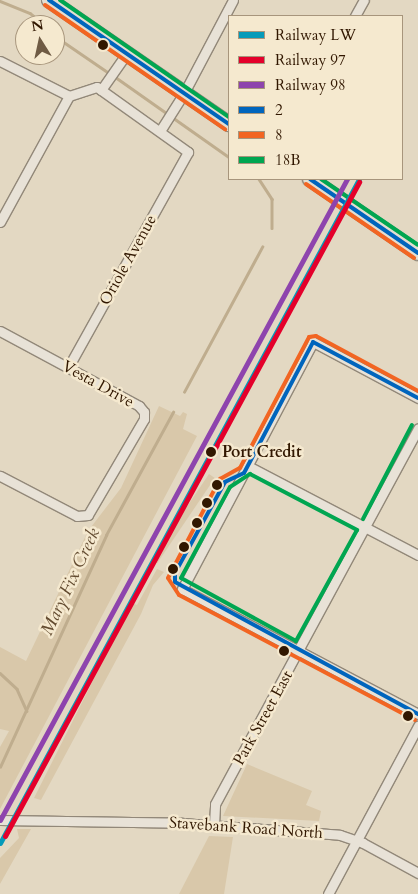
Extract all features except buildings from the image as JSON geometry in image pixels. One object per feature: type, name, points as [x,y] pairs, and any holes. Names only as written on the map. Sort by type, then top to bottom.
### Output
[{"type":"main road","points":[[49,0],[228,123]]},
{"type":"main road","points":[[311,180],[418,253]]},
{"type":"street","points":[[0,222],[69,96],[84,89],[97,87],[160,131],[184,93],[233,0]]},
{"type":"street","points":[[356,15],[364,0]]},
{"type":"street","points":[[101,90],[126,53]]},
{"type":"street","points":[[0,61],[69,96]]},
{"type":"street","name":"Oriole Avenue","points":[[68,368],[188,152],[160,131]]},
{"type":"street","name":"Vesta Drive","points":[[0,331],[139,406],[144,412],[144,419],[88,515],[77,516],[0,476]]},
{"type":"street","points":[[418,398],[313,342],[182,589],[418,714]]},
{"type":"street","name":"Park Street East","points":[[214,825],[216,804],[418,428]]},
{"type":"street","points":[[248,466],[418,556]]},
{"type":"street","points":[[328,894],[418,726]]},
{"type":"street","name":"Stavebank Road North","points":[[0,820],[65,820],[214,825],[328,834],[358,841],[418,873]]},
{"type":"shaded area","points":[[159,406],[180,416],[183,412],[187,414],[183,429],[197,436],[0,809],[0,747],[9,731],[0,729],[0,647],[26,661],[88,531],[121,488]]},
{"type":"shaded area","points":[[209,474],[215,478],[157,563],[151,559]]},
{"type":"shaded area","points":[[157,569],[164,572],[153,585],[141,614],[41,800],[34,798],[132,603],[137,605]]},
{"type":"shaded area","points":[[247,764],[312,791],[306,805],[321,811],[319,821],[223,816]]},
{"type":"shaded area","points":[[17,829],[31,829],[0,884],[0,858],[19,838]]},
{"type":"shaded area","points":[[209,836],[233,837],[224,894],[179,894]]},
{"type":"waterway","name":"Mary Fix Creek","points":[[0,1],[32,15]]},
{"type":"waterway","name":"Mary Fix Creek","points":[[65,43],[109,73]]},
{"type":"waterway","name":"Mary Fix Creek","points":[[114,76],[228,156]]},
{"type":"waterway","name":"Mary Fix Creek","points":[[260,180],[272,199],[272,228]]},
{"type":"waterway","name":"Mary Fix Creek","points":[[184,392],[262,247]]},
{"type":"waterway","name":"Mary Fix Creek","points":[[0,767],[106,535],[173,412]]},
{"type":"waterway","points":[[0,673],[17,689],[27,711]]},
{"type":"rail line","name":"98","points":[[0,820],[346,180]]},
{"type":"rail line","name":"LW","points":[[0,843],[358,180]]},
{"type":"rail line","name":"97","points":[[5,836],[359,182]]},
{"type":"transit line","name":"2","points":[[49,0],[228,123]]},
{"type":"transit line","name":"18B","points":[[60,0],[228,116]]},
{"type":"transit line","name":"8","points":[[45,5],[225,129]]},
{"type":"transit line","name":"2","points":[[311,180],[418,253]]},
{"type":"transit line","name":"18B","points":[[322,180],[418,245]]},
{"type":"transit line","name":"8","points":[[306,184],[414,258]]},
{"type":"transit line","name":"8","points":[[415,720],[179,595],[168,578],[220,479],[240,468],[309,337],[316,336],[418,391]]},
{"type":"transit line","name":"2","points":[[244,473],[313,342],[418,398]]},
{"type":"transit line","name":"18B","points":[[363,519],[412,425]]},
{"type":"transit line","name":"2","points":[[244,473],[225,482],[175,573],[175,582],[418,714]]},
{"type":"transit line","name":"18B","points":[[250,474],[357,530],[296,641],[181,578],[230,487],[250,474]]},
{"type":"place","name":"Port Credit","points":[[211,452]]}]
